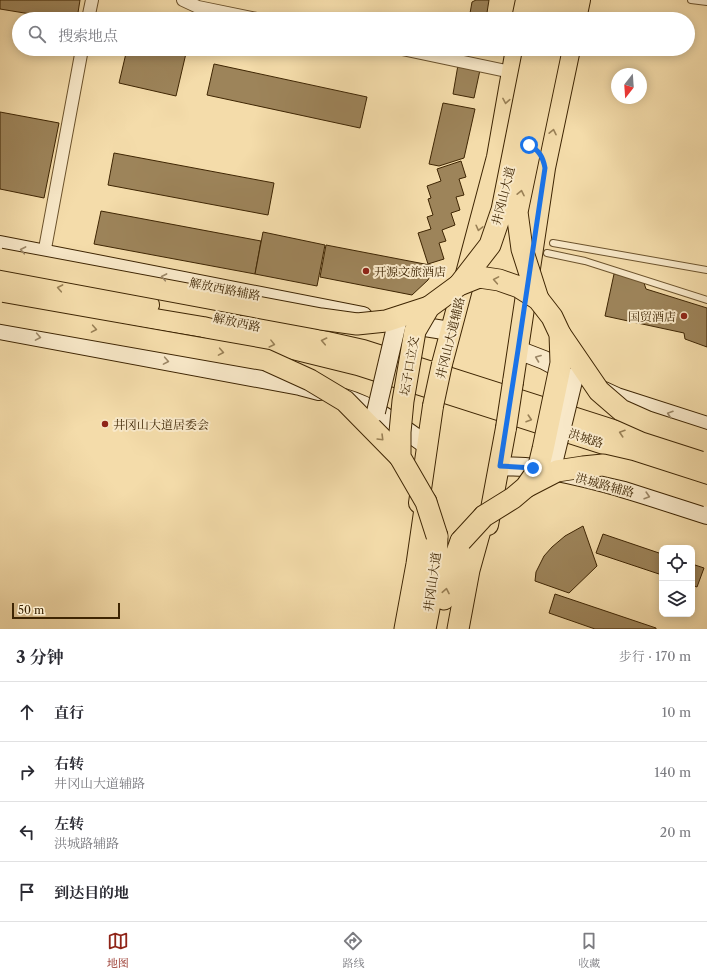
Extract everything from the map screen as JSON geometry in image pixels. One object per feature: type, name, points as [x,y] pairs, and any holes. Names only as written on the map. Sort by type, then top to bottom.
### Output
[{"type":"highway","points":[[541,12],[544,0]]},
{"type":"highway","points":[[558,12],[561,0]]},
{"type":"highway","name":"井冈山大道","points":[[459,285],[490,245],[502,210],[521,56]]},
{"type":"highway","name":"井冈山大道","points":[[538,299],[522,250],[517,212],[550,56]]},
{"type":"highway","points":[[0,259],[321,319],[357,324],[386,321],[428,307]]},
{"type":"highway","name":"坛子口立交","points":[[400,457],[400,432],[403,401],[415,331],[428,307],[459,285],[480,277],[500,280],[519,287],[538,299],[552,317],[560,334],[599,391],[621,410],[648,422],[707,441]]},
{"type":"highway","points":[[0,313],[266,360],[310,380],[345,401],[400,457],[426,502],[418,564],[405,629]]},
{"type":"highway","name":"坛子口立交","points":[[526,487],[538,470],[543,449],[560,363],[560,334]]},
{"type":"highway","name":"坛子口立交","points":[[461,541],[484,516],[513,498],[526,487],[557,471],[603,465],[629,471],[707,496]]},
{"type":"highway","name":"井冈山大道","points":[[425,629],[436,572],[437,536],[426,502]]},
{"type":"highway","points":[[458,629],[469,570],[484,516]]},
{"type":"highway","name":"井冈山大道","points":[[439,629],[449,574],[461,541]]},
{"type":"main road","points":[[523,12],[526,0]]},
{"type":"main road","points":[[577,12],[580,0]]},
{"type":"main road","name":"井冈山大道辅路","points":[[395,629],[410,556],[433,406],[442,364],[497,157],[511,72],[519,56]]},
{"type":"main road","points":[[522,56],[523,62],[533,68],[544,71],[556,71],[569,58]]},
{"type":"main road","points":[[468,629],[500,466],[545,168],[569,58]]},
{"type":"main road","points":[[497,157],[507,146],[522,143],[535,148],[544,160],[545,168]]},
{"type":"main road","name":"解放西路辅路","points":[[0,245],[398,323],[450,331]]},
{"type":"main road","name":"解放西路","points":[[0,277],[208,316],[363,350],[467,391]]},
{"type":"main road","name":"解放西路","points":[[0,293],[203,327],[467,391]]},
{"type":"main road","points":[[376,412],[398,323]]},
{"type":"main road","points":[[0,330],[300,386],[351,400],[398,425],[428,446]]},
{"type":"main road","points":[[518,350],[544,360],[574,377],[617,397],[707,426]]},
{"type":"main road","points":[[551,472],[574,377]]},
{"type":"main road","name":"洪城路","points":[[467,391],[707,460]]},
{"type":"main road","name":"洪城路","points":[[467,391],[707,476]]},
{"type":"main road","name":"洪城路辅路","points":[[500,466],[533,468],[579,477],[707,515]]},
{"type":"street","points":[[89,12],[92,0]]},
{"type":"street","points":[[183,0],[198,7],[223,12]]},
{"type":"street","points":[[44,254],[81,56]]},
{"type":"street","points":[[435,56],[511,72]]},
{"type":"lane","points":[[691,0],[707,2]]},
{"type":"lane","points":[[554,243],[707,270]]},
{"type":"lane","points":[[547,253],[584,261],[707,300]]},
{"type":"building","points":[[0,0],[80,0],[78,12],[18,12],[0,9]]},
{"type":"building","points":[[476,0],[489,0],[487,12],[470,12],[472,2]]},
{"type":"building","points":[[125,56],[185,56],[176,96],[119,83]]},
{"type":"building","points":[[214,64],[367,97],[360,128],[207,95]]},
{"type":"building","points":[[458,65],[480,70],[474,98],[453,94]]},
{"type":"building","points":[[443,103],[475,109],[464,158],[439,166],[429,164]]},
{"type":"building","points":[[0,112],[59,123],[44,198],[0,189]]},
{"type":"building","points":[[114,153],[274,183],[268,215],[108,185]]},
{"type":"building","points":[[461,161],[466,177],[459,179],[464,195],[456,197],[460,210],[451,213],[455,225],[442,230],[446,241],[439,243],[444,259],[428,264],[418,233],[431,229],[427,217],[433,215],[428,199],[431,198],[427,186],[441,181],[437,169]]},
{"type":"building","points":[[101,211],[261,241],[255,274],[94,244]]},
{"type":"building","points":[[263,232],[325,245],[317,286],[255,274]]},
{"type":"building","points":[[326,245],[435,266],[428,280],[412,295],[320,277]]},
{"type":"building","points":[[614,274],[643,280],[646,289],[707,308],[707,347],[685,339],[684,333],[605,316]]},
{"type":"building","points":[[583,526],[597,566],[569,593],[535,581],[536,572],[544,556],[565,536]]},
{"type":"building","points":[[603,534],[659,553],[659,574],[596,553]]},
{"type":"building","points":[[695,565],[704,568],[697,587],[695,586]]},
{"type":"building","points":[[555,594],[656,629],[595,629],[549,613]]},
{"type":"place","name":"开源文旅酒店","points":[[366,271]]},
{"type":"place","name":"国贸酒店","points":[[684,316]]},
{"type":"place","name":"井冈山大道居委会","points":[[105,424]]},
{"type":"route","points":[[529,145],[535,148],[540,154],[544,160],[545,168],[500,466],[533,468]]}]
